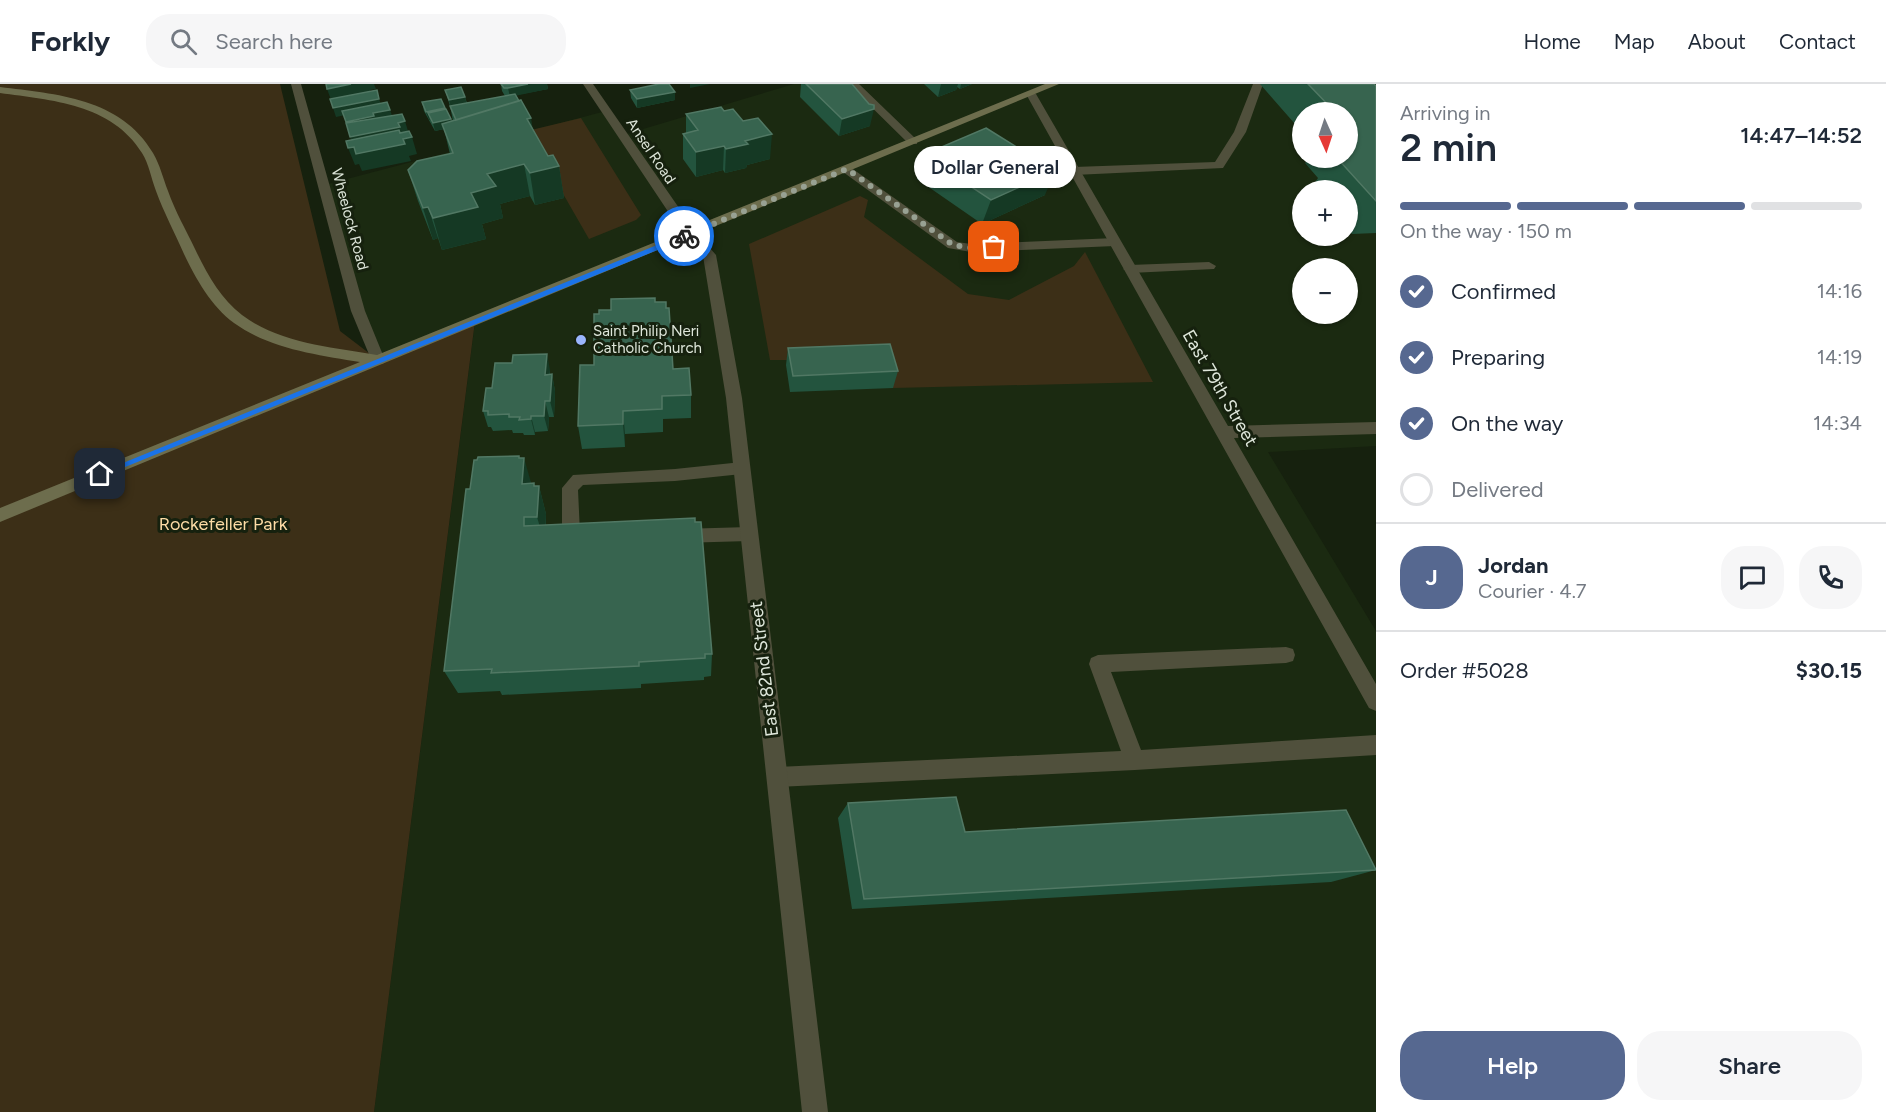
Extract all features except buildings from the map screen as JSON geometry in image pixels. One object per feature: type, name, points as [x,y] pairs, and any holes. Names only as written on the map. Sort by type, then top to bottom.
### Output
[{"type":"main road","points":[[0,515],[1054,84]]},
{"type":"main road","points":[[0,90],[86,104],[110,115],[133,132],[147,152],[162,192],[202,278],[219,301],[240,321],[272,336],[378,360]]},
{"type":"street","name":"Wheelock Road","points":[[296,84],[358,310],[378,360]]},
{"type":"street","name":"Ansel Road","points":[[588,84],[690,234]]},
{"type":"street","points":[[853,84],[913,142]]},
{"type":"street","points":[[1074,171],[1219,165],[1240,132],[1258,84]]},
{"type":"street","name":"East 79th Street","points":[[1031,94],[1376,702]]},
{"type":"street","points":[[847,169],[953,245],[971,248],[1115,242]]},
{"type":"street","name":"East 82nd Street","points":[[690,234],[710,255],[734,398],[815,1112]]},
{"type":"street","points":[[1130,269],[1209,266]]},
{"type":"street","points":[[1223,432],[1376,428]]},
{"type":"street","points":[[596,540],[575,540],[571,534],[570,488],[579,479],[675,475],[742,468]]},
{"type":"street","points":[[663,537],[749,534]]},
{"type":"street","points":[[1135,760],[1098,664],[1286,655]]},
{"type":"street","points":[[777,777],[1135,760],[1376,745]]},
{"type":"shaded area","points":[[794,84],[1376,84],[1376,446],[1268,452],[1376,631],[1376,1112],[374,1112],[475,322],[378,360],[324,185],[606,111],[623,135]]},
{"type":"green space","name":"Rockefeller Park","points":[[0,84],[280,84],[340,331],[378,360],[475,321],[374,1112],[0,1112]]},
{"type":"green space","points":[[581,118],[641,215],[636,220],[589,239],[527,131]]},
{"type":"green space","points":[[860,196],[868,200],[864,217],[968,294],[1009,300],[1074,266],[1085,252],[1153,382],[893,388],[885,360],[770,360],[749,244]]},
{"type":"way so far","points":[[684,236],[847,169],[953,245],[971,248],[994,247]]},
{"type":"place","name":"Dollar General","points":[[994,247]]},
{"type":"place","name":"Saint Philip Neri Catholic Church","points":[[581,340]]},
{"type":"route","points":[[100,474],[684,236]]}]
